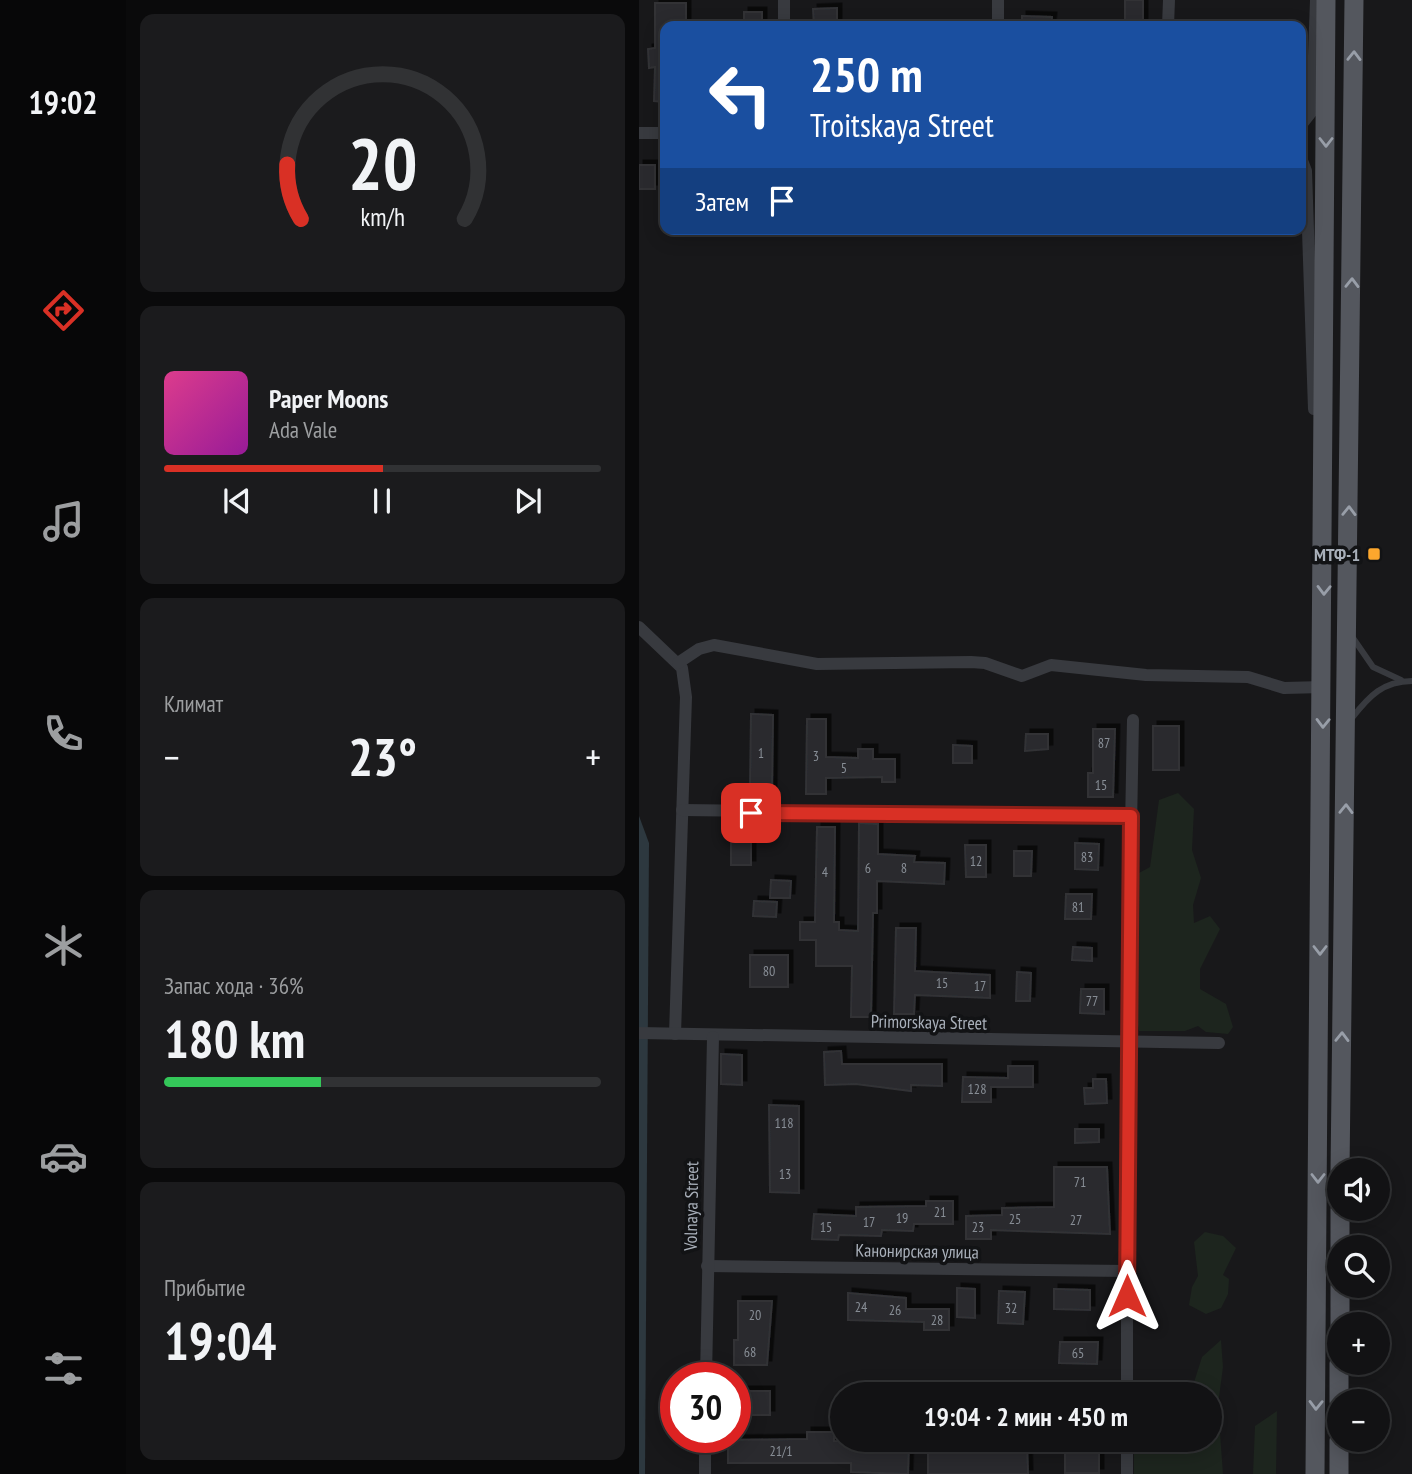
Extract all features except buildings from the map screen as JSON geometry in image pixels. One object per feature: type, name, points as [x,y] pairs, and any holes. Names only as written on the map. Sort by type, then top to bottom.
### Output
[{"type":"main road","points":[[1315,1474],[1323,687],[1326,0]]},
{"type":"main road","points":[[1340,1158],[1354,0]]},
{"type":"main road","points":[[1339,1452],[1339,1474]]},
{"type":"street","points":[[784,0],[784,21]]},
{"type":"street","points":[[998,0],[998,21]]},
{"type":"street","points":[[1168,21],[1169,0]]},
{"type":"street","points":[[1306,119],[1312,111],[1316,0]]},
{"type":"street","points":[[639,133],[660,133]]},
{"type":"street","points":[[1306,171],[1316,465],[1324,494]]},
{"type":"street","points":[[639,627],[682,668],[686,697],[675,1034]]},
{"type":"street","points":[[678,663],[699,649],[714,646],[817,664],[971,662],[985,663],[1022,677],[1051,666],[1146,675],[1248,677],[1284,688],[1323,687]]},
{"type":"street","points":[[1127,1382],[1127,1042],[1134,720]]},
{"type":"street","points":[[682,810],[1131,816]]},
{"type":"street","name":"Primorskaya Street","points":[[639,1033],[713,1037],[1219,1043]]},
{"type":"street","name":"Volnaya Street","points":[[706,1362],[713,1037]]},
{"type":"street","name":"Канонирская улица","points":[[707,1266],[1127,1271]]},
{"type":"street","points":[[1127,1452],[1127,1474]]},
{"type":"street","points":[[705,1453],[705,1474]]},
{"type":"lane","points":[[1348,628],[1360,652],[1373,667],[1403,681]]},
{"type":"lane","points":[[1347,724],[1376,691],[1403,681],[1412,681]]},
{"type":"shaded area","points":[[1178,793],[1194,809],[1192,850],[1201,878],[1193,905],[1194,923],[1210,916],[1220,929],[1200,969],[1200,989],[1226,1004],[1233,1027],[1228,1034],[1206,1032],[1198,1026],[1185,1031],[1139,1031],[1136,1013],[1135,905],[1139,873],[1150,867],[1159,800]]},
{"type":"shaded area","points":[[639,816],[649,843],[645,1474],[639,1474]]},
{"type":"shaded area","points":[[1205,1232],[1223,1236],[1236,1248],[1223,1275],[1229,1279],[1228,1294],[1221,1308],[1206,1314],[1189,1305],[1192,1287],[1198,1276],[1194,1242]]},
{"type":"shaded area","points":[[1221,1340],[1221,1382],[1194,1382],[1202,1357]]},
{"type":"shaded area","points":[[1277,1411],[1276,1474],[1253,1474],[1255,1426]]},
{"type":"shaded area","points":[[1134,1452],[1221,1452],[1223,1474],[1134,1474]]},
{"type":"place","name":"МТФ-1","points":[[1374,554]]},
{"type":"route","points":[[751,813],[1131,816],[1127,1042],[1127,1296]]}]
